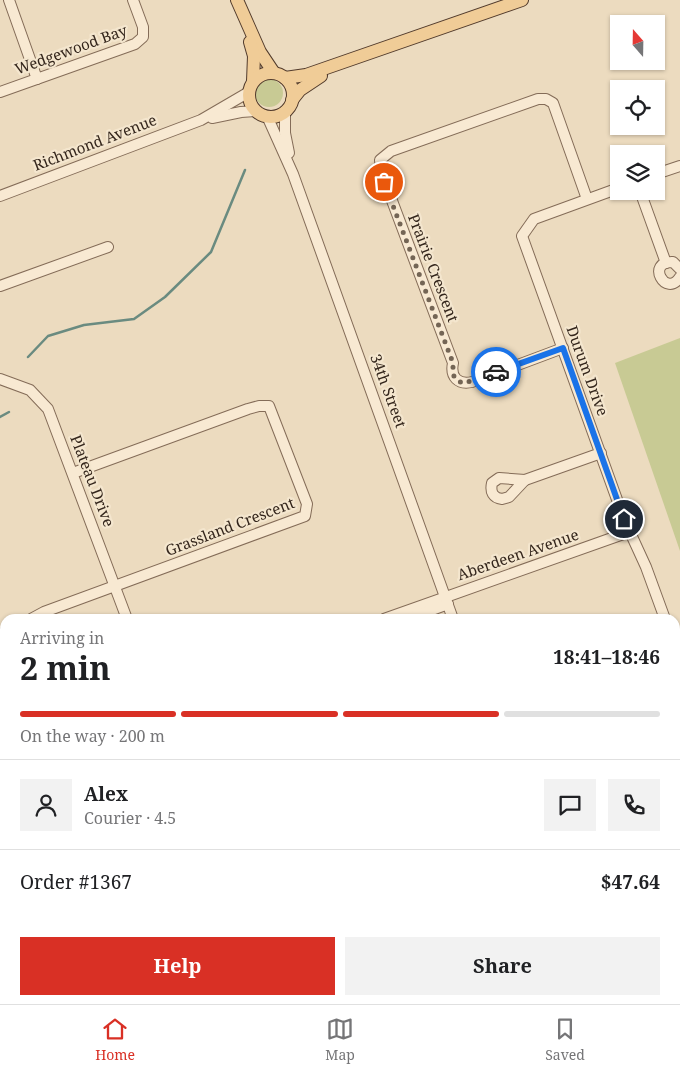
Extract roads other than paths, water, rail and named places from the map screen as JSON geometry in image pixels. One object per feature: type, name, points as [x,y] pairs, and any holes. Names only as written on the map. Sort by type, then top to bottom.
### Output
[{"type":"main road","points":[[251,86],[263,74],[306,75],[522,0]]},
{"type":"main road","points":[[238,3],[254,56],[249,99],[261,114],[273,117],[285,111],[300,90],[308,83],[356,59]]},
{"type":"main road","points":[[238,3],[260,52],[292,88],[292,100]]},
{"type":"street","points":[[9,0],[37,79]]},
{"type":"street","name":"Wedgewood Bay","points":[[0,92],[135,44],[142,37],[143,27],[133,0]]},
{"type":"street","name":"Richmond Avenue","points":[[0,196],[201,120],[230,104],[251,86]]},
{"type":"street","name":"Prairie Crescent","points":[[563,348],[472,382],[465,383],[456,379],[453,375],[453,363],[384,182],[380,169],[380,160],[391,151],[538,99],[546,100],[553,103],[588,199]]},
{"type":"street","name":"34th Street","points":[[285,111],[285,133],[293,174]]},
{"type":"street","name":"Richmond Avenue","points":[[201,120],[241,112],[261,114]]},
{"type":"street","name":"34th Street","points":[[261,114],[293,174],[452,614]]},
{"type":"street","points":[[665,171],[680,166]]},
{"type":"street","name":"Durum Drive","points":[[610,191],[534,219],[522,236],[629,532],[646,567],[663,614]]},
{"type":"street","points":[[643,200],[666,263]]},
{"type":"street","points":[[0,286],[108,247]]},
{"type":"street","points":[[680,269],[673,262],[666,263],[659,271],[662,281],[673,283],[680,277]]},
{"type":"street","name":"Plateau Drive","points":[[0,379],[30,390],[48,409],[125,614]]},
{"type":"street","name":"Grassland Crescent","points":[[73,473],[259,406],[269,406],[307,504],[306,516],[115,586]]},
{"type":"street","points":[[525,480],[601,453]]},
{"type":"street","name":"Aberdeen Avenue","points":[[447,600],[629,532]]},
{"type":"street","points":[[40,614],[115,586]]},
{"type":"street","points":[[401,614],[447,600]]},
{"type":"street","points":[[418,614],[447,600]]},
{"type":"waterway","points":[[28,357],[48,336],[84,325],[134,319],[165,297],[211,252],[245,170]]},
{"type":"waterway","points":[[0,417],[9,412]]}]
